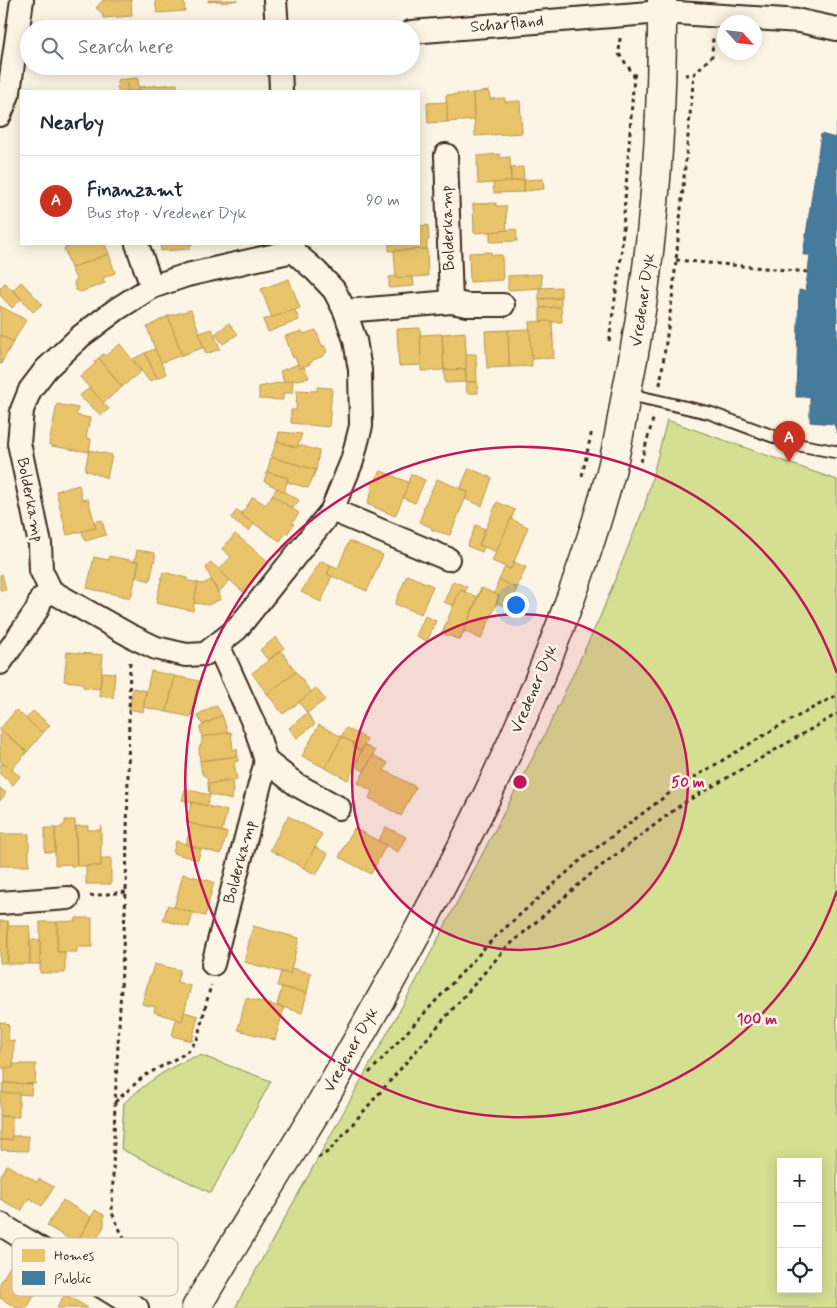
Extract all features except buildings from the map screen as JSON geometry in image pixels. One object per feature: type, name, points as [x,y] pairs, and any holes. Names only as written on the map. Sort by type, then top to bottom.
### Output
[{"type":"main road","name":"Vredener Dyk","points":[[196,1308],[328,1091],[442,888],[528,709],[573,594],[610,476],[634,356],[650,255],[658,160],[662,6]]},
{"type":"street","points":[[0,115],[9,92],[14,66],[22,0]]},
{"type":"street","points":[[275,0],[276,20]]},
{"type":"street","name":"Scharfland","points":[[420,31],[662,6],[800,21],[837,29]]},
{"type":"street","points":[[280,75],[281,90]]},
{"type":"street","name":"Bolderkamp","points":[[446,155],[451,302]]},
{"type":"street","points":[[137,245],[152,287]]},
{"type":"street","name":"Bolderkamp","points":[[293,247],[334,290],[345,311],[355,340],[360,370],[361,426],[352,461],[332,510],[237,629],[205,654],[186,655],[156,648],[51,591],[41,570],[40,544],[19,443],[22,410],[30,390],[46,369],[74,342],[117,309],[152,287],[187,275],[293,247]]},
{"type":"street","points":[[345,311],[451,302],[466,305],[503,306]]},
{"type":"street","points":[[332,510],[448,559]]},
{"type":"street","points":[[0,663],[37,610],[41,599],[51,591]]},
{"type":"street","points":[[218,645],[256,729],[266,761],[298,785],[339,808]]},
{"type":"street","name":"Bolderkamp","points":[[213,964],[266,761]]},
{"type":"street","points":[[0,903],[68,898]]},
{"type":"street","points":[[0,1224],[23,1238]]},
{"type":"street","points":[[116,1296],[129,1304]]},
{"type":"lane","points":[[626,394],[710,413],[794,444],[837,452]]},
{"type":"path","points":[[608,343],[621,257],[634,75]]},
{"type":"path","points":[[676,260],[808,272]]},
{"type":"path","points":[[580,484],[593,428]]},
{"type":"path","points":[[124,1238],[112,1213],[115,1102],[126,892],[131,636]]},
{"type":"path","points":[[367,1076],[494,938],[583,858],[676,789],[776,728],[837,695]]},
{"type":"path","points":[[315,1159],[329,1151],[505,949],[592,873],[682,804],[837,714]]},
{"type":"path","points":[[68,898],[126,892]]},
{"type":"path","points":[[115,1102],[144,1076],[186,1053],[197,1040],[211,982],[213,964]]},
{"type":"green space","points":[[667,420],[837,480],[837,1308],[235,1308],[415,983],[545,734],[600,617],[645,505]]},
{"type":"green space","points":[[200,1055],[271,1081],[211,1193],[121,1149],[124,1103],[141,1088],[179,1063]]},
{"type":"place","name":"Finanzamt","points":[[789,462]]}]
